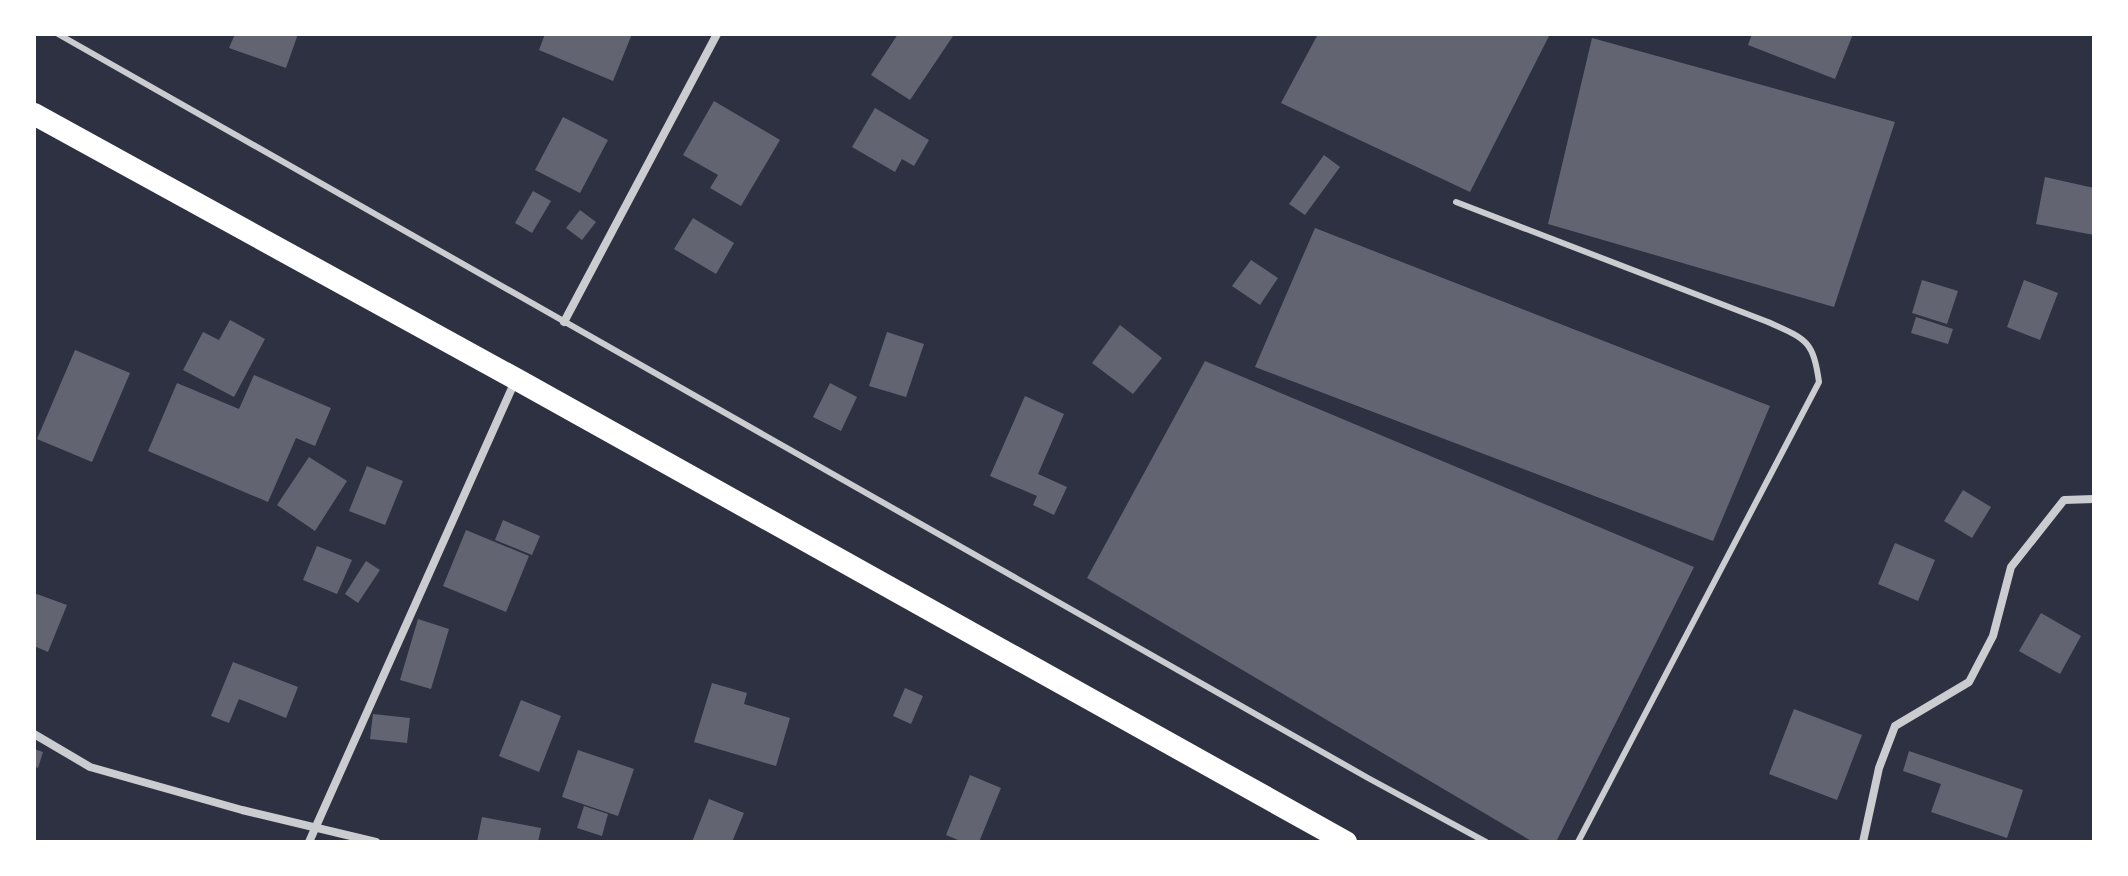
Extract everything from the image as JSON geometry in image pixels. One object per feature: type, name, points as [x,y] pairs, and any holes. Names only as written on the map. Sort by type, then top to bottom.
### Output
[{"type":"highway","points":[[34,114],[1346,842]]},
{"type":"street","points":[[564,322],[717,34]]},
{"type":"street","points":[[309,842],[516,379]]},
{"type":"street","points":[[1863,842],[1879,768],[1895,726],[1969,682],[1993,636],[2011,567],[2064,500],[2094,499]]},
{"type":"street","points":[[34,734],[90,767],[376,842]]},
{"type":"lane","points":[[58,34],[1486,842]]},
{"type":"lane","points":[[1456,202],[1768,322],[1802,338],[1815,354],[1819,382],[1578,842]]},
{"type":"building","points":[[235,34],[298,34],[286,68],[229,48]]},
{"type":"building","points":[[545,34],[632,34],[613,81],[539,50]]},
{"type":"building","points":[[898,34],[953,36],[910,100],[871,75]]},
{"type":"building","points":[[1318,34],[1550,34],[1470,192],[1281,103]]},
{"type":"building","points":[[1752,34],[1853,34],[1835,79],[1748,45]]},
{"type":"building","points":[[1592,38],[1895,122],[1834,307],[1548,224]]},
{"type":"building","points":[[714,101],[780,140],[741,206],[710,188],[718,175],[683,155]]},
{"type":"building","points":[[875,108],[929,140],[914,166],[902,159],[895,172],[852,147]]},
{"type":"building","points":[[563,117],[608,140],[580,193],[535,170]]},
{"type":"building","points":[[1324,155],[1340,167],[1305,215],[1289,204]]},
{"type":"building","points":[[2045,177],[2094,188],[2094,235],[2036,224]]},
{"type":"building","points":[[533,191],[551,201],[532,233],[515,223]]},
{"type":"building","points":[[580,210],[596,222],[582,240],[566,228]]},
{"type":"building","points":[[693,218],[734,243],[716,274],[674,249]]},
{"type":"building","points":[[1315,228],[1770,406],[1713,541],[1255,367]]},
{"type":"building","points":[[1251,260],[1278,278],[1260,305],[1232,286]]},
{"type":"building","points":[[1922,280],[1958,291],[1947,324],[1912,313]]},
{"type":"building","points":[[2024,280],[2058,293],[2040,340],[2007,327]]},
{"type":"building","points":[[1916,317],[1953,329],[1948,344],[1911,333]]},
{"type":"building","points":[[230,320],[265,339],[234,397],[183,370],[203,332],[219,340]]},
{"type":"building","points":[[1120,325],[1162,358],[1133,394],[1092,363]]},
{"type":"building","points":[[887,332],[924,344],[906,397],[869,386]]},
{"type":"building","points":[[75,350],[130,373],[92,462],[37,439]]},
{"type":"building","points":[[1205,361],[1694,567],[1556,842],[1533,842],[1087,578]]},
{"type":"building","points":[[254,375],[331,408],[315,446],[296,438],[268,502],[148,451],[177,383],[239,409]]},
{"type":"building","points":[[830,383],[857,397],[841,431],[813,417]]},
{"type":"building","points":[[1025,396],[1064,414],[1038,474],[1067,487],[1054,515],[1033,505],[1037,496],[990,476]]},
{"type":"building","points":[[309,457],[347,481],[315,531],[277,505]]},
{"type":"building","points":[[367,466],[403,481],[385,525],[349,511]]},
{"type":"building","points":[[1963,490],[1991,507],[1972,538],[1944,521]]},
{"type":"building","points":[[503,520],[540,536],[532,555],[495,540]]},
{"type":"building","points":[[466,530],[529,556],[506,612],[443,586]]},
{"type":"building","points":[[1895,543],[1935,560],[1918,601],[1878,584]]},
{"type":"building","points":[[317,546],[352,560],[337,594],[303,580]]},
{"type":"building","points":[[366,561],[380,570],[358,603],[345,594]]},
{"type":"building","points":[[34,593],[67,605],[48,652],[34,646]]},
{"type":"building","points":[[2041,613],[2081,636],[2060,674],[2019,651]]},
{"type":"building","points":[[418,619],[449,629],[431,689],[400,680]]},
{"type":"building","points":[[233,662],[298,687],[286,718],[239,699],[229,723],[211,716]]},
{"type":"building","points":[[712,683],[747,693],[744,704],[790,718],[776,766],[694,742]]},
{"type":"building","points":[[905,688],[923,696],[911,724],[893,716]]},
{"type":"building","points":[[521,700],[561,716],[539,772],[499,756]]},
{"type":"building","points":[[1794,709],[1862,735],[1837,800],[1769,774]]},
{"type":"building","points":[[373,714],[410,718],[407,743],[370,739]]},
{"type":"building","points":[[34,749],[43,752],[38,768],[34,766]]},
{"type":"building","points":[[578,750],[634,769],[618,816],[562,797]]},
{"type":"building","points":[[1909,751],[2023,790],[2007,838],[1931,812],[1941,784],[1903,771]]},
{"type":"building","points":[[970,775],[1001,788],[979,842],[963,842],[946,835]]},
{"type":"building","points":[[709,799],[744,813],[732,842],[692,842]]},
{"type":"building","points":[[584,806],[608,814],[602,836],[577,828]]},
{"type":"building","points":[[482,817],[541,828],[538,842],[477,842]]}]
